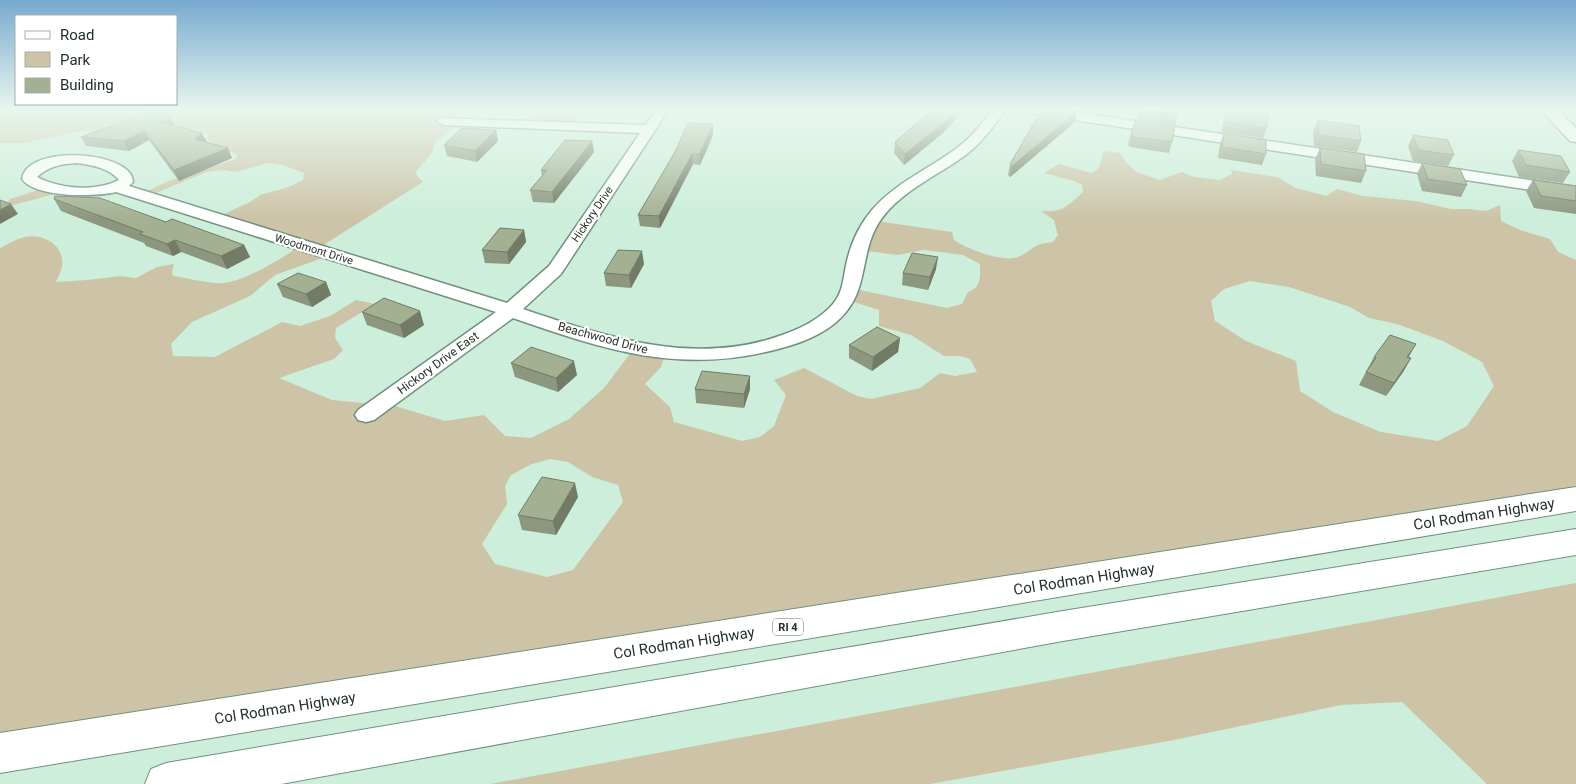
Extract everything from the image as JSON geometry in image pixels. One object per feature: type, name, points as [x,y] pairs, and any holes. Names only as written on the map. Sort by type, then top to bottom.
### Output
[{"type":"highway","name":"Col Rodman Highway","points":[[0,753],[1576,499]]},
{"type":"highway","points":[[166,784],[1063,626],[1576,542]]},
{"type":"street","name":"Hickory Drive","points":[[511,310],[555,270],[638,146]]},
{"type":"street","name":"Beachwood Drive","points":[[511,310],[583,335],[658,353],[700,355],[738,352],[792,338],[811,330],[840,308],[848,296],[860,245],[876,215],[906,186],[968,146]]},
{"type":"street","points":[[1270,146],[1576,192]]},
{"type":"street","name":"Woodmont Drive","points":[[116,188],[127,179],[120,172],[103,163],[85,158],[46,165],[28,176],[29,179],[43,185],[72,190],[93,192],[116,188],[511,310]]},
{"type":"street","name":"Hickory Drive East","points":[[366,415],[511,310]]},
{"type":"green space","points":[[218,146],[434,146],[432,153],[415,173],[423,182],[325,244],[334,254],[275,275],[250,296],[192,322],[171,344],[173,356],[215,357],[282,322],[300,326],[330,316],[356,300],[375,304],[336,328],[335,338],[343,350],[334,359],[279,378],[332,400],[395,406],[445,421],[484,415],[505,436],[531,438],[569,419],[604,388],[635,347],[666,350],[661,367],[645,384],[670,407],[674,422],[742,441],[760,437],[774,426],[786,395],[774,380],[804,368],[857,396],[871,399],[920,388],[940,373],[955,376],[977,372],[970,359],[960,356],[944,356],[911,335],[879,326],[879,310],[838,297],[845,287],[947,308],[962,304],[968,292],[973,290],[978,284],[980,264],[963,255],[923,250],[898,255],[859,250],[869,220],[952,232],[954,240],[976,251],[995,257],[1018,257],[1036,246],[1053,242],[1058,235],[1054,220],[1041,211],[1060,210],[1083,192],[1082,185],[1074,181],[1044,173],[1059,164],[1091,173],[1099,167],[1103,151],[1120,153],[1136,172],[1160,180],[1182,172],[1194,177],[1220,180],[1232,174],[1231,170],[1277,177],[1296,188],[1326,196],[1337,189],[1363,196],[1416,201],[1451,209],[1486,211],[1500,205],[1501,221],[1520,230],[1550,239],[1558,252],[1576,260],[1576,499],[0,755],[0,248],[26,237],[40,237],[53,243],[57,247],[62,260],[62,269],[56,282],[120,276],[136,278],[157,267],[174,264],[173,276],[216,283],[237,280],[261,270],[304,244],[220,216],[250,202],[260,195],[289,187],[303,180],[304,173],[283,165],[268,163],[236,172],[223,170],[207,172],[148,196],[141,194],[169,181],[236,159],[237,155]],"holes":[[[1250,281],[1289,287],[1350,307],[1369,318],[1397,324],[1443,341],[1482,362],[1494,386],[1467,426],[1438,441],[1381,432],[1333,412],[1300,391],[1296,361],[1246,341],[1215,321],[1211,301],[1224,289]],[[550,459],[568,462],[592,477],[618,485],[623,502],[573,570],[547,577],[495,564],[482,544],[507,504],[505,486],[511,475],[532,464]]]},
{"type":"green space","points":[[54,185],[67,188],[51,195],[6,207],[10,199]]},
{"type":"green space","points":[[1576,583],[1576,784],[1487,784],[1402,702],[1341,705],[1174,740],[930,784],[490,784]]},
{"type":"building","points":[[155,146],[219,146],[228,148],[174,170]]},
{"type":"building","points":[[447,146],[480,146],[475,151]]},
{"type":"building","points":[[561,146],[588,146],[552,192],[530,190],[547,170],[541,170]]},
{"type":"building","points":[[678,146],[704,146],[700,154],[692,154],[659,216],[638,215]]},
{"type":"building","points":[[898,146],[915,146],[905,154]]},
{"type":"building","points":[[1021,146],[1037,146],[1012,166],[1010,164]]},
{"type":"building","points":[[1266,146],[1266,154],[1222,147]]},
{"type":"building","points":[[1417,146],[1450,146],[1454,155],[1418,150]]},
{"type":"building","points":[[1320,148],[1364,154],[1366,171],[1321,164]]},
{"type":"building","points":[[1518,150],[1561,156],[1570,172],[1526,165]]},
{"type":"building","points":[[1422,163],[1460,169],[1467,185],[1428,179]]},
{"type":"building","points":[[1533,180],[1576,186],[1576,201],[1541,196]]},
{"type":"building","points":[[55,196],[100,198],[166,222],[172,219],[244,245],[221,256],[175,240],[167,244],[140,234],[143,232],[54,199]]},
{"type":"building","points":[[0,200],[11,204],[0,210]]},
{"type":"building","points":[[500,228],[524,230],[507,252],[482,250]]},
{"type":"building","points":[[618,250],[642,251],[629,275],[604,273]]},
{"type":"building","points":[[912,253],[938,257],[930,277],[903,273]]},
{"type":"building","points":[[298,273],[326,282],[306,294],[277,284]]},
{"type":"building","points":[[384,298],[420,311],[400,325],[362,312]]},
{"type":"building","points":[[877,327],[900,338],[873,357],[849,345]]},
{"type":"building","points":[[1390,335],[1416,344],[1407,357],[1411,358],[1394,383],[1366,372]]},
{"type":"building","points":[[531,347],[574,361],[556,378],[511,363]]},
{"type":"building","points":[[702,371],[750,376],[744,394],[695,389]]},
{"type":"building","points":[[542,477],[575,483],[553,521],[518,515]]}]
